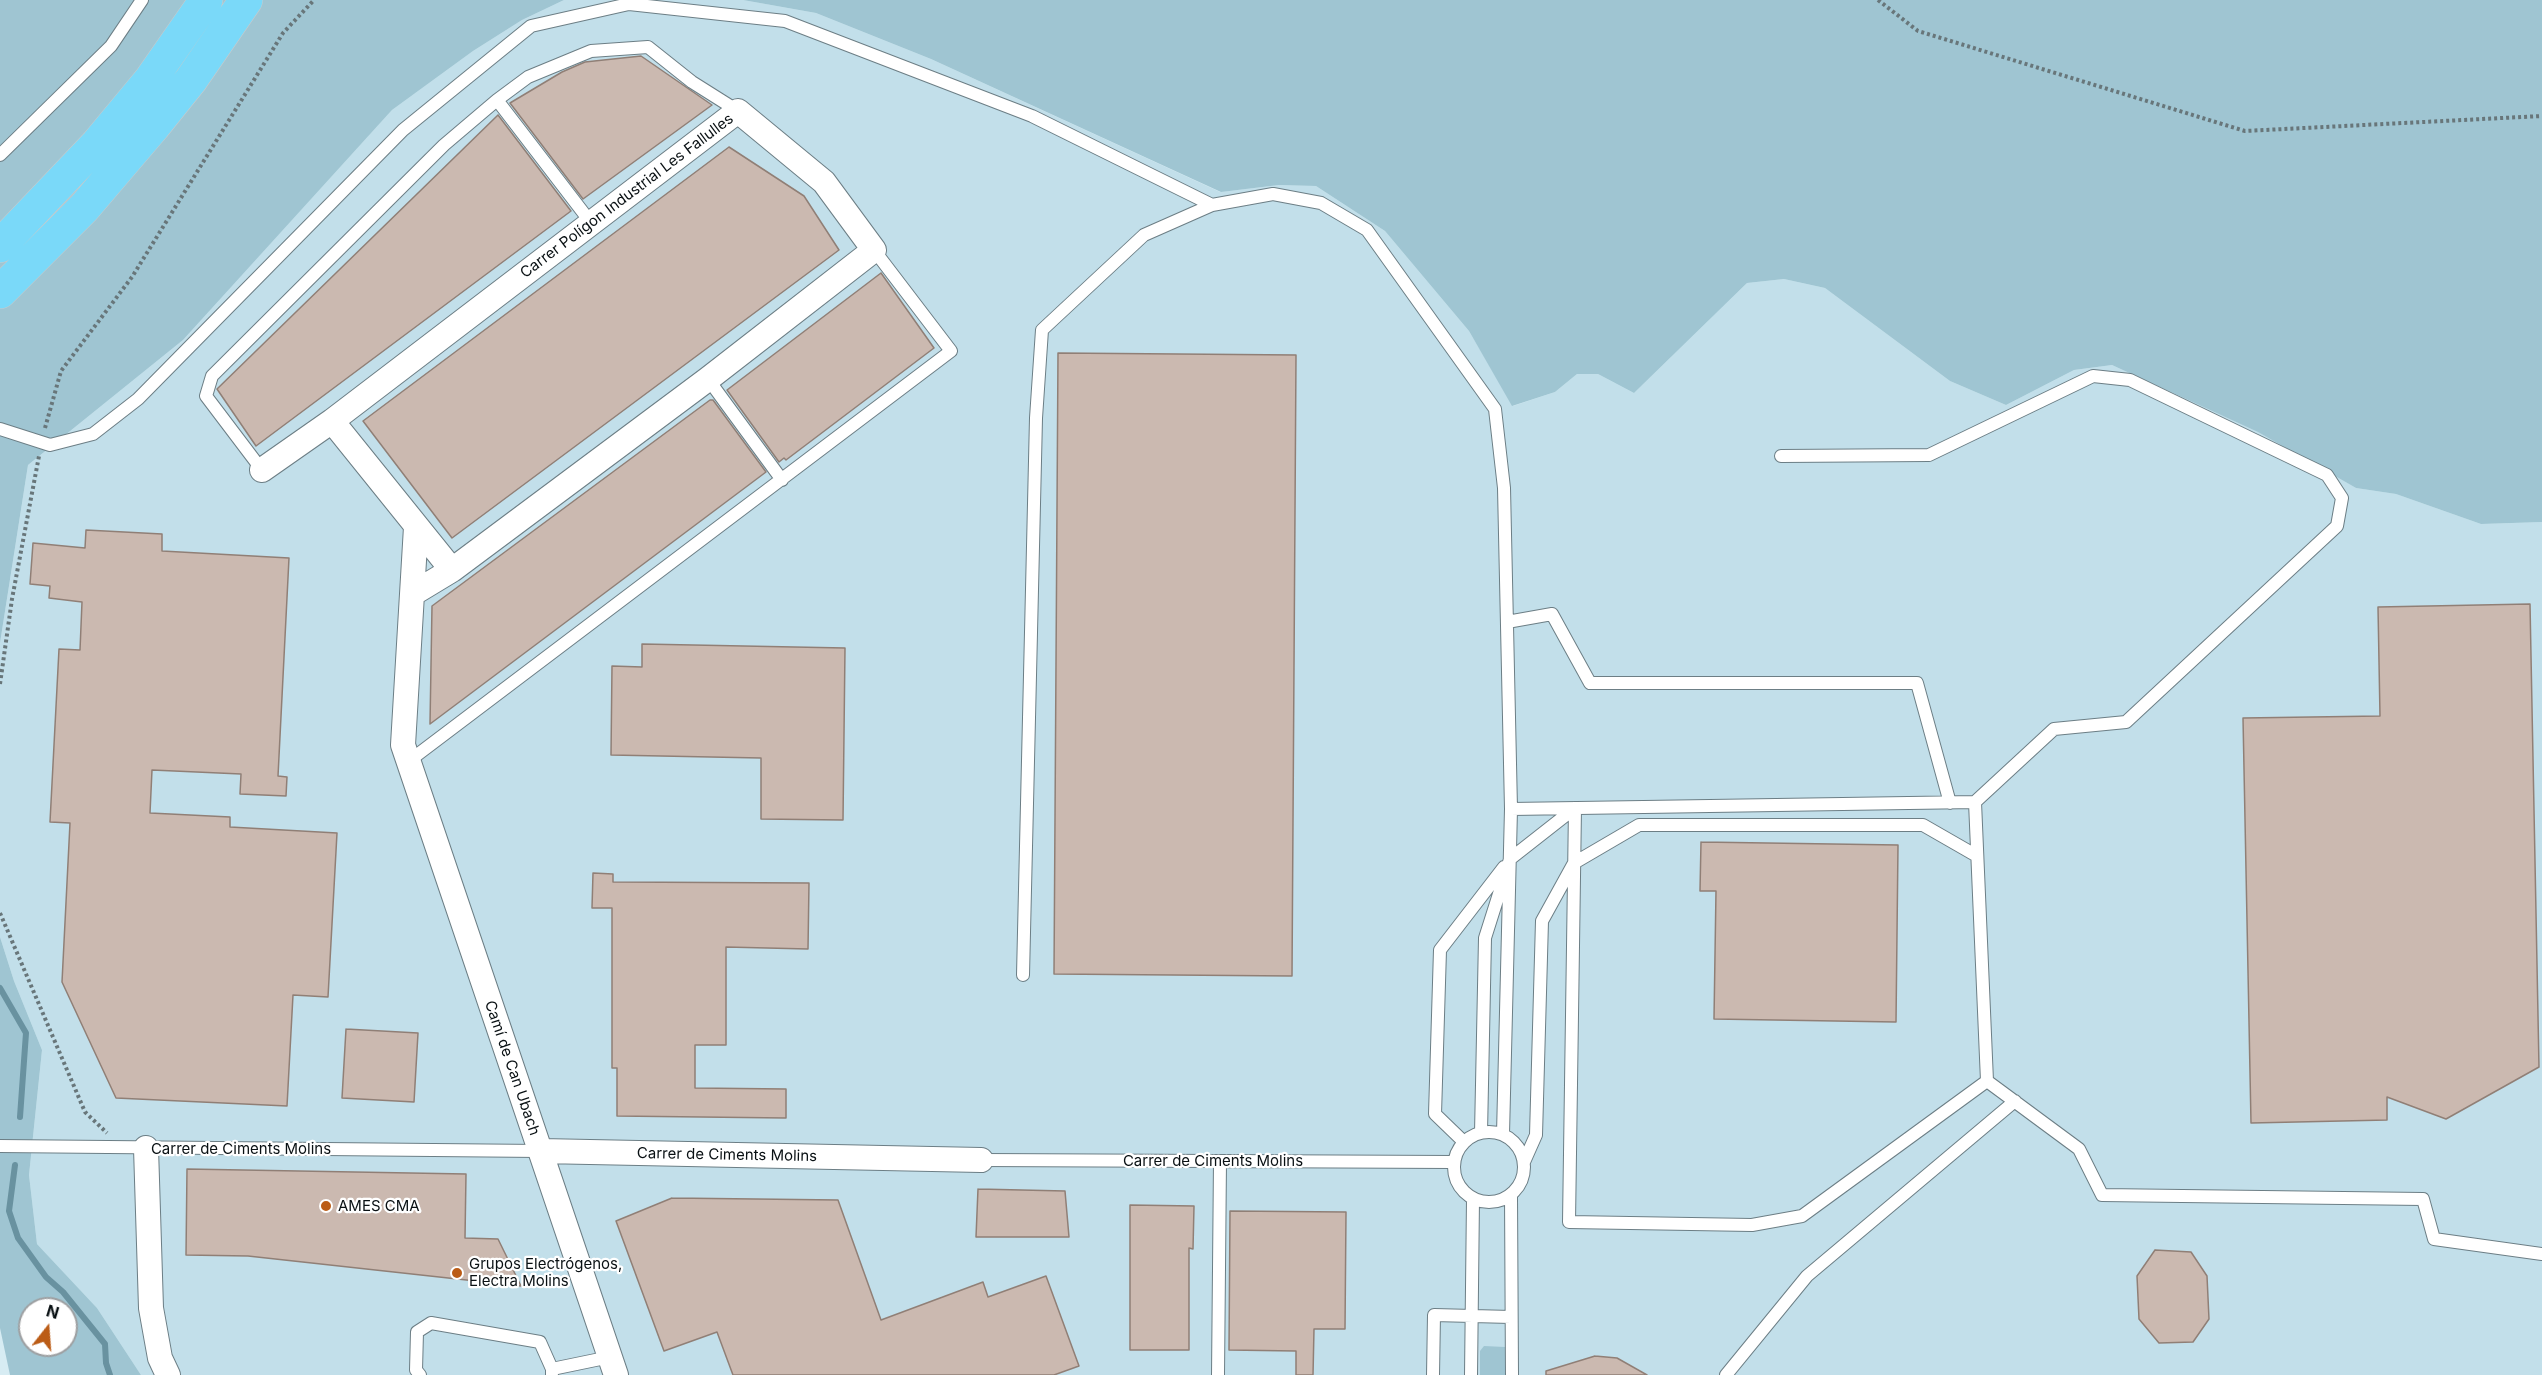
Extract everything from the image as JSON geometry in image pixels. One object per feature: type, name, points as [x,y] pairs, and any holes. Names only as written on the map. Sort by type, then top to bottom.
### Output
[{"type":"highway","points":[[0,246],[97,144],[151,79],[206,0]]},
{"type":"highway","points":[[0,292],[84,208],[154,126],[191,80],[246,0]]},
{"type":"street","name":"Carrer Polígon Industrial Les Fallulles","points":[[262,470],[332,421],[738,111],[824,182],[874,250]]},
{"type":"street","points":[[414,593],[452,570],[708,379],[874,250]]},
{"type":"street","points":[[332,421],[452,570]]},
{"type":"street","points":[[409,761],[403,745],[414,593],[416,526]]},
{"type":"street","name":"Camí de Can Ubach","points":[[409,761],[613,1366]]},
{"type":"street","points":[[134,1148],[151,1308],[160,1358],[168,1375]]},
{"type":"street","name":"Carrer de Ciments Molins","points":[[541,1151],[981,1160]]},
{"type":"lane","points":[[0,156],[111,46],[142,0]]},
{"type":"lane","points":[[0,429],[50,444],[93,434],[138,399],[403,130],[531,26],[629,4],[785,21],[1032,116],[1212,204]]},
{"type":"lane","points":[[262,470],[206,396],[212,376],[444,145],[497,100],[528,77],[591,51],[648,47],[692,82],[738,111]]},
{"type":"lane","points":[[497,100],[592,224]]},
{"type":"lane","points":[[1023,975],[1036,418],[1042,330],[1144,235],[1212,204],[1273,194],[1321,203],[1367,230],[1495,409],[1504,488],[1511,809],[1503,1134]]},
{"type":"lane","points":[[409,761],[951,351],[874,250]]},
{"type":"lane","points":[[1511,809],[1975,802],[2054,729],[2126,722],[2337,526],[2342,498],[2327,475],[2130,380],[2093,376],[1929,455],[1781,456]]},
{"type":"lane","points":[[708,379],[782,480]]},
{"type":"lane","points":[[0,416],[0,424]]},
{"type":"lane","points":[[1507,622],[1552,614],[1590,683],[1917,683],[1950,802]]},
{"type":"lane","points":[[1975,802],[1987,1081]]},
{"type":"lane","points":[[1464,1142],[1435,1114],[1440,950],[1510,859],[1575,808]]},
{"type":"lane","points":[[1575,808],[1569,1222],[1752,1225],[1802,1216],[1987,1081]]},
{"type":"lane","points":[[1524,1162],[1536,1135],[1542,921],[1574,863],[1639,825],[1923,825],[1977,856]]},
{"type":"lane","points":[[1481,1133],[1485,938],[1510,859]]},
{"type":"lane","points":[[1987,1081],[2079,1149],[2102,1194],[2423,1199],[2434,1239],[2542,1254]]},
{"type":"lane","points":[[1726,1375],[1807,1276],[2015,1101]]},
{"type":"lane","points":[[1481,1133],[1503,1134],[1520,1149],[1524,1162],[1524,1174],[1519,1187],[1511,1196],[1490,1203],[1473,1199],[1459,1186],[1454,1162],[1464,1142],[1481,1133]]},
{"type":"lane","name":"Carrer de Ciments Molins","points":[[0,1146],[541,1151]]},
{"type":"lane","name":"Carrer de Ciments Molins","points":[[981,1160],[1454,1162]]},
{"type":"lane","points":[[1218,1375],[1220,1161]]},
{"type":"lane","points":[[1511,1196],[1512,1375]]},
{"type":"lane","points":[[1471,1375],[1473,1199]]},
{"type":"lane","points":[[1433,1375],[1434,1315],[1511,1317]]},
{"type":"lane","points":[[420,1375],[416,1370],[417,1332],[431,1323],[540,1342],[552,1372],[613,1366]]},
{"type":"path","points":[[0,684],[12,599],[42,442],[61,371],[132,277],[283,33],[314,0]]},
{"type":"path","points":[[1878,0],[1918,32],[2245,131],[2542,116]]},
{"type":"path","points":[[0,913],[85,1112],[134,1148]]},
{"type":"shaded area","points":[[0,0],[564,0],[522,20],[473,51],[392,110],[183,340],[28,465],[0,643]]},
{"type":"shaded area","points":[[564,0],[743,0],[816,13],[931,59],[1220,192],[1279,185],[1316,186],[1385,231],[1469,331],[1513,406],[1555,392],[1577,374],[1598,374],[1634,393],[1747,283],[1784,279],[1825,288],[1950,381],[2006,405],[2074,370],[2112,365],[2259,432],[2356,488],[2396,494],[2481,524],[2542,522],[2542,1375],[141,1375],[97,1308],[37,1244],[29,1175],[42,1050],[14,981],[0,937],[0,643],[28,465],[183,340],[392,110],[473,51],[522,20]]},
{"type":"shaded area","points":[[743,0],[2542,0],[2542,522],[2481,524],[2396,494],[2356,488],[2258,432],[2112,365],[2074,370],[2006,405],[1950,381],[1825,288],[1784,279],[1747,283],[1634,393],[1598,374],[1577,374],[1555,392],[1512,406],[1469,331],[1385,231],[1316,186],[1279,185],[1221,192],[931,59],[816,13]]},
{"type":"shaded area","points":[[0,937],[14,981],[42,1050],[29,1175],[37,1244],[97,1308],[141,1375],[10,1375],[0,1328]]},
{"type":"shaded area","points":[[1484,1346],[1505,1347],[1505,1375],[1480,1375],[1480,1351]]},
{"type":"building","points":[[641,56],[712,105],[583,199],[510,103],[562,72],[585,62]]},
{"type":"building","points":[[498,115],[571,211],[256,446],[217,389]]},
{"type":"building","points":[[729,147],[804,196],[839,250],[452,538],[363,421]]},
{"type":"building","points":[[881,273],[934,348],[786,460],[784,458],[779,462],[727,390]]},
{"type":"building","points":[[1058,353],[1296,355],[1292,976],[1054,974]]},
{"type":"building","points":[[713,400],[766,472],[430,724],[432,606]]},
{"type":"building","points":[[86,530],[162,534],[162,551],[289,558],[278,776],[287,777],[286,796],[240,794],[241,774],[152,770],[150,813],[230,817],[230,827],[337,833],[328,997],[293,995],[287,1106],[116,1098],[62,982],[70,823],[50,822],[59,649],[80,650],[82,602],[49,598],[50,586],[30,584],[33,543],[85,548]]},
{"type":"building","points":[[2530,604],[2539,1067],[2446,1119],[2387,1097],[2387,1120],[2251,1123],[2243,718],[2380,716],[2378,607]]},
{"type":"building","points":[[642,644],[845,648],[843,820],[761,819],[761,758],[611,755],[612,666],[642,667]]},
{"type":"building","points":[[1701,842],[1898,845],[1896,1022],[1714,1019],[1716,891],[1700,891]]},
{"type":"building","points":[[593,873],[613,874],[613,882],[809,883],[808,949],[726,947],[726,1045],[695,1045],[695,1088],[786,1089],[786,1118],[617,1116],[617,1068],[612,1068],[612,908],[592,908]]},
{"type":"building","points":[[346,1029],[418,1033],[414,1102],[342,1098]]},
{"type":"building","name":"AMES CMA","points":[[187,1169],[466,1174],[465,1238],[498,1239],[521,1286],[248,1256],[186,1255]]},
{"type":"building","points":[[978,1189],[1065,1191],[1069,1237],[976,1237]]},
{"type":"building","points":[[672,1198],[838,1200],[881,1320],[983,1282],[988,1297],[1046,1276],[1079,1366],[1054,1375],[733,1375],[717,1332],[664,1351],[616,1221]]},
{"type":"building","points":[[1130,1205],[1194,1206],[1193,1249],[1189,1248],[1189,1350],[1130,1350]]},
{"type":"building","points":[[1230,1211],[1346,1212],[1345,1329],[1314,1329],[1313,1375],[1296,1375],[1296,1351],[1229,1350]]},
{"type":"building","points":[[2155,1250],[2191,1252],[2207,1276],[2209,1319],[2193,1342],[2159,1343],[2139,1319],[2137,1276]]},
{"type":"building","points":[[1595,1356],[1617,1358],[1647,1375],[1546,1375],[1546,1371]]},
{"type":"waterway","points":[[0,988],[26,1033],[20,1117]]},
{"type":"waterway","points":[[15,1165],[9,1211],[18,1238],[46,1277],[63,1292],[105,1344],[106,1363],[110,1375]]},
{"type":"place","name":"AMES CMA","points":[[326,1206]]},
{"type":"place","name":"Grupos Electrógenos, Electra Molins","points":[[457,1273]]}]
